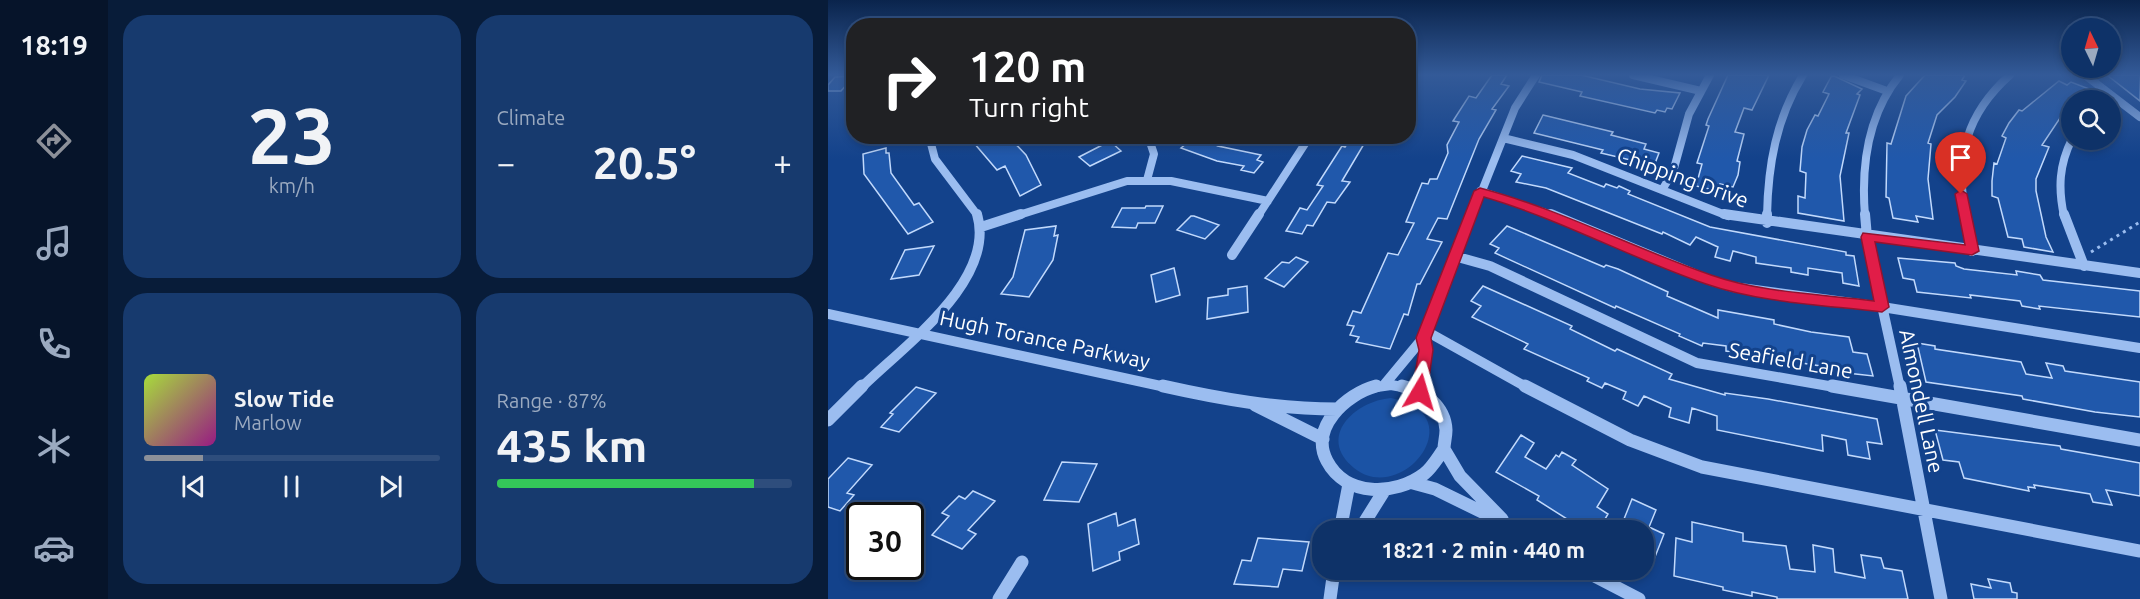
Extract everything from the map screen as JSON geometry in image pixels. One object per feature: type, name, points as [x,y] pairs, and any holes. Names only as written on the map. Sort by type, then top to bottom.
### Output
[{"type":"street","points":[[1384,385],[1395,376],[1412,349],[1425,334],[1480,191],[1518,103]]},
{"type":"street","points":[[1662,190],[1673,172],[1689,114],[1695,103]]},
{"type":"street","points":[[1767,223],[1769,155],[1787,103]]},
{"type":"street","name":"Almondell Lane","points":[[1882,103],[1866,150],[1863,193],[1868,237],[1903,400],[1941,599]]},
{"type":"street","points":[[1972,251],[1961,194],[1963,146],[1982,103]]},
{"type":"street","points":[[2121,106],[2140,117]]},
{"type":"street","name":"Chipping Drive","points":[[1503,138],[1555,149],[1731,217],[2140,273]]},
{"type":"street","points":[[828,420],[944,308],[971,270],[979,251],[981,227],[973,205],[934,159],[931,144]]},
{"type":"street","points":[[1147,180],[1154,154],[1151,144]]},
{"type":"street","points":[[1232,255],[1305,144]]},
{"type":"street","points":[[2066,150],[2063,155],[2060,192],[2068,230],[2084,266]]},
{"type":"street","points":[[981,227],[1110,185],[1147,180],[1187,184],[1268,201]]},
{"type":"street","points":[[1480,191],[1536,208],[1717,282],[1761,292],[1882,307],[2140,348]]},
{"type":"street","name":"Seafield Lane","points":[[1454,256],[1490,266],[1697,363],[2140,440]]},
{"type":"street","name":"Hugh Torance Parkway","points":[[828,314],[1254,405],[1323,439]]},
{"type":"street","points":[[1420,392],[1426,350],[1425,334]]},
{"type":"street","points":[[1425,334],[1601,426],[1665,456],[1702,467],[2140,551]]},
{"type":"street","points":[[1384,385],[1403,386],[1420,392],[1433,402],[1442,415],[1446,432],[1443,448],[1426,474],[1413,483],[1384,491],[1366,490],[1349,484],[1334,472],[1325,456],[1323,439],[1327,423],[1337,409],[1358,393],[1384,385]]},
{"type":"street","name":"Hugh Torance Parkway","points":[[1254,405],[1278,404],[1303,409],[1337,409]]},
{"type":"street","points":[[1443,448],[1449,465],[1502,519]]},
{"type":"street","points":[[1413,483],[1428,485],[1471,508],[1502,519]]},
{"type":"street","points":[[1342,520],[1349,484]]},
{"type":"street","points":[[1366,520],[1384,491]]},
{"type":"street","points":[[999,599],[1022,562]]},
{"type":"street","points":[[1330,599],[1333,580]]},
{"type":"street","points":[[1602,580],[1639,599]]},
{"type":"path","points":[[2078,253],[2088,254],[2140,222]]},
{"type":"shaded area","points":[[1391,398],[1415,407],[1427,421],[1429,437],[1422,454],[1409,467],[1392,476],[1373,477],[1354,468],[1343,456],[1339,444],[1340,433],[1345,422],[1353,413],[1365,406]]},
{"type":"building","points":[[1465,103],[1496,103],[1492,109],[1496,110],[1479,139],[1447,219],[1438,218],[1427,239],[1442,242],[1420,284],[1417,284],[1408,315],[1404,314],[1390,349],[1356,342],[1359,337],[1350,335],[1354,326],[1347,325],[1353,311],[1361,313],[1388,253],[1398,255],[1414,223],[1406,222],[1422,183],[1428,184],[1430,179],[1437,179],[1448,153],[1447,145],[1459,122],[1453,121]]},
{"type":"building","points":[[1611,103],[1675,103],[1672,109],[1667,108],[1665,112],[1657,110],[1655,113]]},
{"type":"building","points":[[1715,103],[1755,103],[1752,110],[1744,108],[1735,132],[1744,134],[1737,161],[1740,162],[1738,175],[1733,187],[1720,184],[1718,191],[1696,186],[1702,164],[1697,163],[1709,126],[1706,125]]},
{"type":"building","points":[[1825,103],[1857,103],[1846,133],[1849,133],[1840,176],[1844,221],[1798,213],[1798,196],[1805,198],[1806,173],[1800,171],[1802,147],[1807,130],[1815,115],[1818,116]]},
{"type":"building","points":[[1904,103],[1949,103],[1937,115],[1928,143],[1931,144],[1928,179],[1933,219],[1916,216],[1918,222],[1893,218],[1889,198],[1886,197],[1887,143],[1891,144]]},
{"type":"building","points":[[2032,103],[2061,103],[2061,116],[2042,145],[2049,147],[2036,179],[2036,191],[2046,237],[2053,252],[2024,247],[2022,239],[2008,237],[1998,198],[1992,196],[1994,163],[1997,164],[2006,138],[2002,136],[2019,110],[2022,111]]},
{"type":"building","points":[[1543,115],[1613,132],[1611,135],[1646,144],[1644,149],[1659,153],[1652,171],[1637,167],[1639,162],[1601,153],[1603,150],[1534,133]]},
{"type":"building","points":[[975,144],[1016,144],[1026,155],[1041,185],[1020,196],[1005,166],[997,170]]},
{"type":"building","points":[[1104,144],[1113,144],[1121,151],[1090,166],[1079,157]]},
{"type":"building","points":[[1186,144],[1221,144],[1218,146],[1261,155],[1257,160],[1263,162],[1254,173],[1241,170],[1244,166],[1217,161],[1181,148]]},
{"type":"building","points":[[1347,144],[1364,144],[1342,181],[1350,182],[1335,203],[1327,202],[1313,226],[1307,225],[1302,234],[1286,231],[1300,208],[1307,210],[1323,186],[1317,185],[1342,146],[1345,147]]},
{"type":"building","points":[[886,148],[886,153],[889,153],[891,173],[914,205],[919,203],[933,222],[908,234],[864,174],[863,154]]},
{"type":"building","points":[[1522,156],[1572,168],[1568,173],[1604,187],[1606,184],[1617,188],[1619,186],[1630,191],[1628,194],[1710,227],[1846,252],[1846,255],[1854,256],[1859,286],[1843,283],[1842,273],[1808,268],[1808,275],[1791,272],[1791,268],[1756,263],[1756,257],[1733,251],[1730,261],[1715,257],[1718,247],[1696,237],[1690,245],[1663,232],[1662,234],[1546,188],[1516,182],[1521,174],[1511,171]]},
{"type":"building","points":[[1146,206],[1163,206],[1155,223],[1138,223],[1136,228],[1112,227],[1122,208],[1145,208]]},
{"type":"building","points":[[1191,216],[1219,225],[1205,239],[1177,230]]},
{"type":"building","points":[[1056,226],[1054,236],[1058,235],[1053,260],[1029,297],[1001,294],[1013,277],[1025,230]]},
{"type":"building","points":[[1507,226],[1604,267],[1606,265],[1618,269],[1668,292],[1667,296],[1718,318],[1718,310],[1774,320],[1774,324],[1811,332],[1849,337],[1853,352],[1867,354],[1873,376],[1847,373],[1846,368],[1821,363],[1821,366],[1726,351],[1726,346],[1703,343],[1702,346],[1679,336],[1680,334],[1616,306],[1615,308],[1495,253],[1499,248],[1490,244]]},
{"type":"building","points":[[934,246],[919,275],[891,279],[905,250]]},
{"type":"building","points":[[1296,257],[1308,262],[1284,287],[1265,278],[1282,262],[1289,263]]},
{"type":"building","points":[[1898,258],[1955,263],[1956,266],[1964,269],[2017,275],[2016,271],[2040,275],[2043,280],[2140,291],[2140,317],[2039,306],[2040,309],[2022,306],[2020,301],[1917,292],[1914,280],[1903,278]]},
{"type":"building","points":[[1174,268],[1180,295],[1156,302],[1151,275]]},
{"type":"building","points":[[1247,286],[1248,312],[1207,319],[1208,298],[1228,295],[1228,289]]},
{"type":"building","points":[[1483,286],[1572,326],[1570,329],[1615,351],[1617,349],[1672,374],[1669,379],[1725,395],[1725,393],[1768,399],[1877,419],[1882,444],[1867,442],[1870,459],[1848,455],[1846,440],[1822,435],[1823,451],[1717,430],[1717,416],[1692,408],[1689,423],[1669,417],[1671,408],[1644,396],[1638,406],[1623,399],[1626,392],[1605,383],[1602,388],[1587,381],[1589,378],[1524,349],[1528,344],[1472,317],[1481,306],[1471,301]]},
{"type":"building","points":[[1917,343],[1935,346],[1935,349],[2021,362],[2026,374],[2052,378],[2046,363],[2063,366],[2065,371],[2140,382],[2140,417],[2095,412],[2023,399],[2022,396],[1926,382]]},
{"type":"building","points":[[916,387],[936,393],[899,432],[881,427],[893,414],[890,413]]},
{"type":"building","points":[[1935,430],[2060,446],[2061,449],[2140,463],[2140,496],[2106,490],[2112,505],[2093,502],[2090,494],[2034,485],[2035,488],[2028,487],[2029,491],[1964,478],[1959,462],[1943,460]]},
{"type":"building","points":[[1521,435],[1534,443],[1525,457],[1546,469],[1556,455],[1559,457],[1562,452],[1576,460],[1572,465],[1608,489],[1597,507],[1608,514],[1604,520],[1569,520],[1537,500],[1539,496],[1496,472]]},
{"type":"building","points":[[848,458],[872,465],[847,493],[854,495],[840,511],[828,507],[828,479]]},
{"type":"building","points":[[1062,462],[1097,464],[1079,502],[1044,500]]},
{"type":"building","points":[[973,491],[995,501],[968,530],[976,534],[962,549],[932,535],[949,516],[942,513],[959,496],[965,499]]},
{"type":"building","points":[[1632,499],[1656,510],[1652,520],[1624,519]]},
{"type":"building","points":[[1116,513],[1118,526],[1135,519],[1139,544],[1119,552],[1120,560],[1093,571],[1088,524]]},
{"type":"building","points":[[1692,522],[1743,533],[1743,541],[1786,546],[1790,569],[1815,572],[1813,545],[1833,549],[1835,572],[1865,578],[1861,555],[1881,558],[1884,568],[1902,571],[1908,599],[1777,599],[1777,597],[1752,592],[1752,596],[1723,590],[1723,587],[1674,576],[1676,538],[1692,542]]},
{"type":"building","points":[[1654,529],[1664,534],[1654,559]]},
{"type":"building","points":[[1258,538],[1309,542],[1302,571],[1283,569],[1278,587],[1234,584],[1242,560],[1251,561]]},
{"type":"building","points":[[1988,579],[2010,583],[2012,592],[2017,593],[2017,599],[1974,599],[1971,584],[1991,588]]},
{"type":"route","points":[[1420,392],[1420,379],[1426,350],[1424,338],[1480,191],[1536,208],[1709,280],[1761,292],[1882,307],[1868,237],[1972,251],[1961,194]]}]
